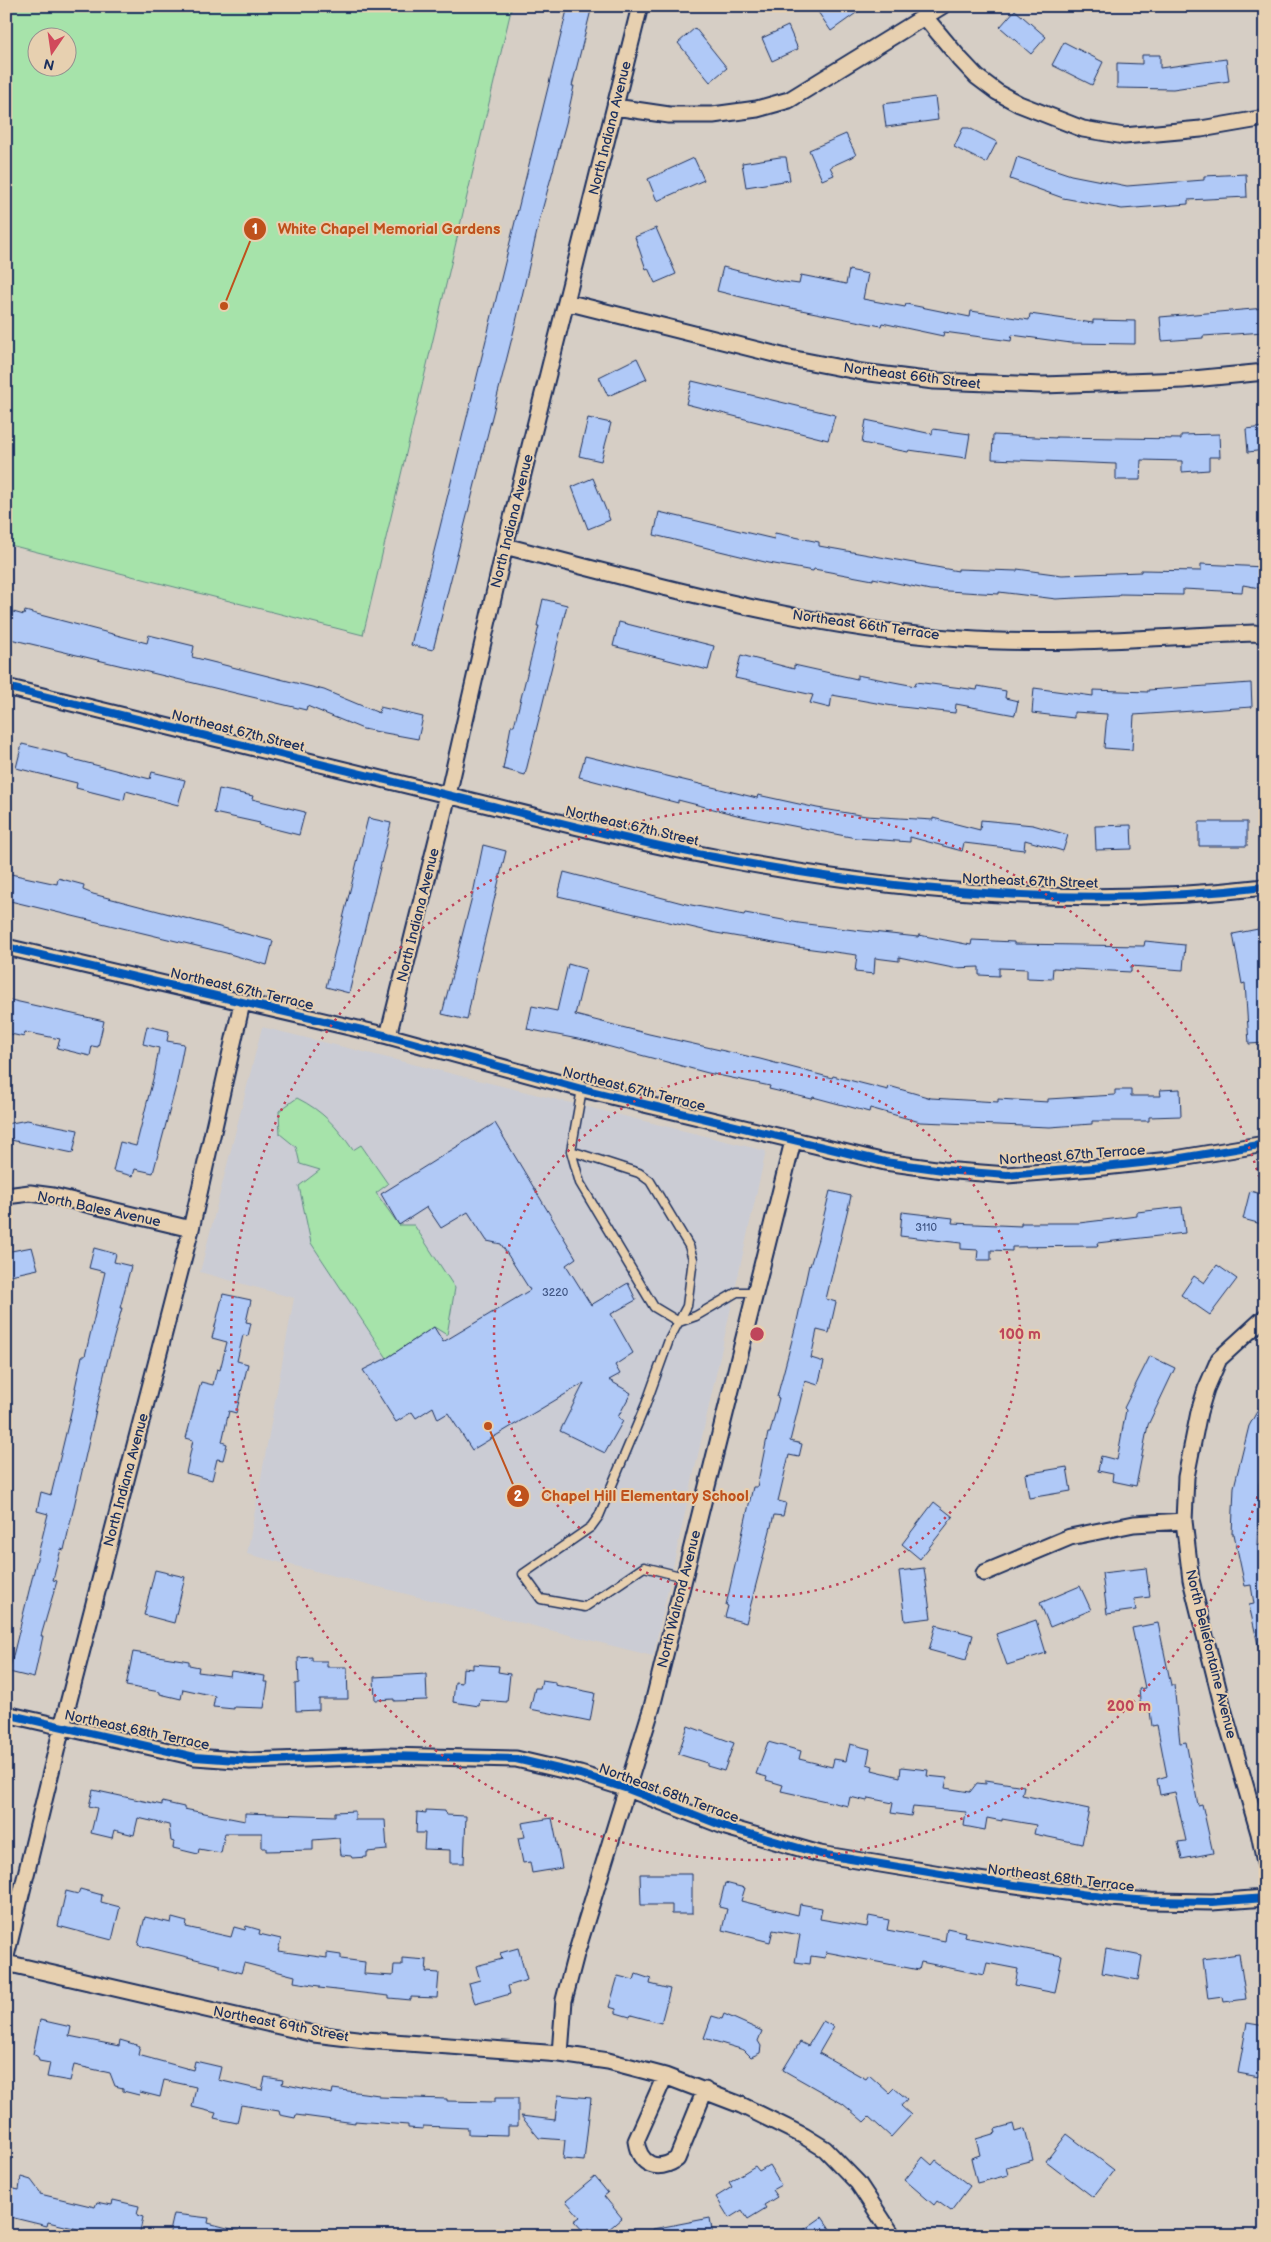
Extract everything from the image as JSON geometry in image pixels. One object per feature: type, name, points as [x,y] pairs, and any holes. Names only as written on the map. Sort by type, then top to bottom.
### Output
[{"type":"street","name":"North Indiana Avenue","points":[[388,1036],[448,795],[505,546],[640,6]]},
{"type":"street","points":[[615,107],[669,115],[713,115],[757,109],[789,100],[942,6]]},
{"type":"street","points":[[925,17],[977,77],[997,92],[1019,104],[1083,129],[1124,136],[1201,129],[1265,118]]},
{"type":"street","name":"Northeast 66th Street","points":[[566,302],[790,358],[862,372],[934,381],[1043,385],[1183,380],[1265,372]]},
{"type":"street","name":"Northeast 66th Terrace","points":[[505,546],[742,606],[882,631],[961,639],[1039,642],[1254,633],[1265,636]]},
{"type":"street","name":"Northeast 67th Street","points":[[6,687],[699,854],[801,873],[972,894],[1086,896],[1210,893],[1265,887]]},
{"type":"street","name":"Northeast 67th Terrace","points":[[6,947],[388,1036],[582,1090],[885,1162],[943,1170],[1007,1175],[1150,1162],[1265,1144]]},
{"type":"street","name":"North Indiana Avenue","points":[[6,1956],[62,1727],[191,1229],[242,1003]]},
{"type":"street","name":"North Walrond Avenue","points":[[560,2054],[564,2000],[576,1954],[652,1707],[793,1141]]},
{"type":"street","name":"North Bales Avenue","points":[[6,1196],[30,1194],[53,1196],[191,1229]]},
{"type":"street","name":"North Bellefontaine Avenue","points":[[1265,1317],[1220,1359],[1206,1389],[1199,1412],[1186,1477],[1184,1521],[1191,1580],[1224,1712],[1260,1833],[1265,1863]]},
{"type":"street","points":[[984,1573],[1070,1537],[1134,1524],[1184,1521]]},
{"type":"street","name":"Northeast 68th Terrace","points":[[6,1714],[196,1757],[250,1761],[386,1756],[516,1759],[580,1774],[628,1789],[726,1827],[829,1856],[971,1879],[1110,1898],[1203,1902],[1265,1898]]},
{"type":"street","name":"Northeast 69th Street","points":[[6,1963],[314,2034],[365,2040],[560,2054]]},
{"type":"street","points":[[560,2054],[608,2061],[665,2076],[705,2090],[804,2136],[825,2149],[858,2183],[893,2236]]},
{"type":"street","points":[[665,2076],[636,2142],[638,2153],[645,2162],[656,2166],[668,2165],[677,2159],[705,2090]]},
{"type":"lane","points":[[582,1090],[571,1151],[580,1183],[654,1307],[679,1322]]},
{"type":"lane","points":[[571,1151],[639,1173],[650,1181],[689,1246],[693,1259],[687,1306],[669,1340],[646,1404],[600,1516],[591,1527],[523,1574],[541,1599],[584,1606],[644,1567],[684,1578]]},
{"type":"lane","points":[[679,1322],[696,1316],[737,1292],[755,1292]]},
{"type":"shaded area","points":[[262,1027],[766,1151],[653,1656],[247,1554],[294,1298],[200,1272]]},
{"type":"green space","points":[[6,6],[512,6],[363,635],[6,544]]},
{"type":"green space","points":[[297,1098],[329,1120],[353,1150],[361,1145],[388,1184],[376,1193],[399,1225],[414,1225],[455,1288],[447,1335],[434,1327],[387,1358],[311,1243],[299,1186],[320,1170],[300,1164],[296,1147],[280,1134],[279,1111]]},
{"type":"building","points":[[568,6],[592,6],[572,86],[574,86],[566,123],[541,214],[516,322],[433,650],[411,645]]},
{"type":"building","points":[[814,6],[866,6],[831,31]]},
{"type":"building","points":[[1015,10],[1046,37],[1031,54],[1000,27]]},
{"type":"building","points":[[788,26],[798,49],[772,61],[762,38]]},
{"type":"building","points":[[695,28],[727,68],[710,82],[678,43]]},
{"type":"building","points":[[1064,42],[1103,62],[1092,85],[1052,65]]},
{"type":"building","points":[[1142,55],[1160,55],[1160,68],[1226,59],[1229,81],[1173,89],[1117,88],[1117,63],[1142,64]]},
{"type":"building","points":[[935,97],[938,120],[886,127],[883,104]]},
{"type":"building","points":[[963,128],[969,128],[997,142],[986,163],[954,147]]},
{"type":"building","points":[[846,134],[856,155],[830,167],[834,175],[822,180],[809,150]]},
{"type":"building","points":[[786,157],[790,180],[746,187],[742,163]]},
{"type":"building","points":[[1017,157],[1071,175],[1127,186],[1204,180],[1204,176],[1246,174],[1247,197],[1188,200],[1188,204],[1122,209],[1063,198],[1010,179]]},
{"type":"building","points":[[694,158],[704,180],[657,201],[648,179]]},
{"type":"building","points":[[656,228],[676,274],[655,283],[648,268],[646,269],[635,237]]},
{"type":"building","points":[[723,267],[777,281],[799,284],[801,275],[846,284],[849,270],[868,274],[863,299],[905,307],[906,304],[970,317],[971,311],[1029,320],[1030,314],[1093,323],[1093,320],[1135,321],[1135,344],[1071,343],[1012,335],[1011,341],[944,332],[943,336],[882,323],[881,326],[761,302],[717,291]]},
{"type":"building","points":[[1265,308],[1265,332],[1162,341],[1160,317]]},
{"type":"building","points":[[637,358],[647,379],[608,396],[599,377]]},
{"type":"building","points":[[692,381],[835,415],[828,440],[686,404]]},
{"type":"building","points":[[588,418],[611,423],[601,461],[579,456]]},
{"type":"building","points":[[866,420],[932,434],[933,429],[970,434],[966,458],[909,450],[908,452],[862,443]]},
{"type":"building","points":[[1265,427],[1265,450],[1248,452],[1246,429]]},
{"type":"building","points":[[1219,434],[1220,457],[1209,457],[1209,470],[1182,472],[1182,461],[1141,460],[1140,480],[1116,480],[1116,464],[992,459],[993,435],[1056,438],[1181,439],[1181,435]]},
{"type":"building","points":[[593,478],[610,520],[588,529],[572,487]]},
{"type":"building","points":[[659,512],[774,539],[775,533],[819,542],[819,546],[958,571],[958,569],[1017,571],[1017,569],[1062,575],[1141,572],[1141,570],[1201,571],[1201,564],[1265,567],[1265,589],[1243,585],[1242,592],[1183,589],[1183,595],[1119,594],[1119,596],[1056,599],[999,592],[999,594],[930,590],[873,578],[873,580],[769,563],[654,535]]},
{"type":"building","points":[[543,599],[567,605],[525,775],[503,769],[511,726],[514,726],[539,626],[537,626]]},
{"type":"building","points":[[6,610],[24,615],[25,611],[147,643],[149,635],[194,646],[192,657],[324,690],[379,713],[380,707],[423,717],[418,739],[363,729],[307,706],[306,710],[6,638]]},
{"type":"building","points":[[619,622],[714,646],[708,670],[613,646]]},
{"type":"building","points":[[741,655],[794,669],[794,665],[857,679],[857,675],[915,686],[916,682],[977,690],[978,686],[1006,691],[1005,698],[1018,701],[1015,715],[956,704],[955,713],[893,706],[832,695],[830,708],[810,703],[813,695],[735,678]]},
{"type":"building","points":[[1251,683],[1252,707],[1134,715],[1132,750],[1104,748],[1107,714],[1074,712],[1074,718],[1032,713],[1034,688],[1093,696],[1093,690],[1148,692],[1148,690]]},
{"type":"building","points":[[22,744],[68,755],[68,758],[150,779],[152,772],[185,780],[178,805],[126,791],[124,800],[76,788],[77,783],[16,768]]},
{"type":"building","points":[[585,756],[757,798],[758,795],[817,808],[866,816],[933,820],[933,818],[980,830],[981,820],[1033,825],[1068,835],[1063,851],[1025,840],[1024,850],[964,843],[962,851],[910,837],[910,842],[856,838],[741,816],[678,800],[678,803],[579,777]]},
{"type":"building","points":[[219,789],[253,796],[252,799],[305,812],[299,835],[259,825],[260,823],[214,813]]},
{"type":"building","points":[[368,818],[391,823],[349,993],[326,987]]},
{"type":"building","points":[[1199,822],[1247,822],[1247,846],[1199,846]]},
{"type":"building","points":[[1131,825],[1132,849],[1096,850],[1095,826]]},
{"type":"building","points":[[483,845],[506,851],[467,1020],[442,1014],[474,889]]},
{"type":"building","points":[[564,872],[686,904],[744,915],[745,913],[799,923],[854,930],[918,937],[919,935],[971,945],[972,940],[1014,942],[1014,944],[1144,946],[1145,941],[1185,945],[1183,970],[1131,966],[1131,972],[1053,968],[1052,979],[1027,978],[1027,969],[999,968],[999,976],[979,975],[979,967],[953,968],[899,957],[899,961],[875,958],[874,974],[855,972],[857,955],[716,933],[558,896]]},
{"type":"building","points":[[6,873],[57,884],[58,878],[84,885],[83,890],[93,894],[273,941],[267,965],[226,953],[6,900]]},
{"type":"building","points":[[1258,929],[1265,965],[1265,1043],[1249,1044],[1245,983],[1242,984],[1233,934]]},
{"type":"building","points":[[568,964],[586,969],[575,1015],[649,1034],[760,1059],[832,1078],[833,1076],[888,1090],[889,1086],[931,1098],[998,1102],[998,1099],[1048,1102],[1048,1099],[1115,1095],[1115,1090],[1131,1090],[1131,1096],[1161,1096],[1160,1090],[1180,1089],[1181,1116],[1149,1117],[1149,1121],[1092,1121],[1092,1124],[1050,1127],[920,1122],[870,1108],[869,1112],[813,1097],[812,1099],[769,1089],[770,1086],[708,1073],[588,1041],[527,1029],[532,1006],[557,1011]]},
{"type":"building","points":[[6,999],[104,1021],[98,1047],[92,1046],[90,1056],[57,1048],[60,1039],[25,1032],[24,1037],[6,1033]]},
{"type":"building","points":[[147,1026],[169,1031],[167,1041],[184,1044],[176,1086],[153,1173],[135,1169],[133,1176],[113,1171],[120,1142],[136,1146],[155,1071],[159,1048],[143,1044]]},
{"type":"building","points":[[27,1120],[78,1130],[73,1153],[6,1139],[6,1124]]},
{"type":"building","points":[[495,1123],[576,1258],[566,1265],[591,1305],[628,1283],[636,1300],[611,1314],[633,1353],[615,1365],[620,1374],[609,1380],[631,1393],[618,1417],[623,1421],[605,1453],[560,1431],[584,1383],[472,1450],[448,1413],[438,1419],[433,1407],[416,1418],[412,1412],[396,1422],[363,1370],[387,1358],[434,1327],[443,1342],[530,1290],[501,1244],[487,1241],[468,1212],[441,1228],[427,1207],[399,1225],[381,1194]]},
{"type":"building","points":[[830,1191],[851,1196],[826,1299],[836,1302],[829,1333],[817,1330],[811,1358],[824,1362],[818,1385],[805,1381],[790,1441],[802,1444],[799,1457],[789,1455],[778,1501],[786,1503],[783,1516],[774,1515],[746,1623],[725,1617],[728,1606],[726,1605],[753,1487],[757,1487],[768,1433],[770,1433],[779,1398],[777,1397],[797,1321],[809,1265],[818,1239]]},
{"type":"building","points":[[1250,1191],[1265,1195],[1265,1225],[1243,1219]]},
{"type":"building","points":[[1182,1207],[1185,1233],[1097,1243],[1098,1246],[1012,1247],[1012,1251],[991,1250],[991,1260],[977,1260],[978,1250],[961,1249],[961,1243],[900,1236],[902,1212],[953,1218],[952,1223],[1021,1226],[1021,1223],[1079,1223],[1137,1216],[1137,1212]]},
{"type":"building","points":[[32,1247],[38,1269],[6,1276],[6,1252]]},
{"type":"building","points":[[94,1248],[116,1254],[114,1262],[131,1266],[64,1550],[61,1549],[53,1580],[57,1581],[41,1636],[43,1636],[34,1678],[9,1672],[48,1514],[37,1511],[41,1492],[51,1495],[73,1404],[82,1356],[85,1356],[105,1272],[89,1268]]},
{"type":"building","points":[[1217,1265],[1237,1279],[1210,1315],[1181,1295],[1194,1276],[1204,1283]]},
{"type":"building","points":[[223,1294],[251,1300],[246,1322],[251,1323],[248,1336],[243,1335],[237,1361],[248,1364],[236,1413],[229,1411],[222,1442],[227,1444],[223,1460],[217,1459],[212,1480],[186,1473],[193,1440],[186,1438],[201,1382],[213,1385],[217,1369],[220,1370],[227,1342],[212,1338]]},
{"type":"building","points":[[1150,1356],[1175,1368],[1148,1425],[1136,1486],[1112,1481],[1113,1474],[1098,1471],[1101,1456],[1117,1460],[1126,1410],[1124,1408]]},
{"type":"building","points":[[1265,1397],[1265,1461],[1259,1484],[1257,1546],[1262,1544],[1265,1558],[1265,1648],[1259,1649],[1249,1605],[1254,1604],[1251,1585],[1245,1586],[1234,1534],[1232,1534],[1234,1487],[1249,1426]]},
{"type":"building","points":[[1067,1467],[1071,1491],[1029,1498],[1025,1474]]},
{"type":"building","points":[[934,1502],[953,1517],[920,1559],[902,1544]]},
{"type":"building","points":[[924,1568],[931,1618],[905,1621],[899,1571]]},
{"type":"building","points":[[1146,1568],[1150,1597],[1134,1599],[1136,1610],[1107,1614],[1102,1573]]},
{"type":"building","points":[[155,1570],[185,1577],[174,1623],[144,1615]]},
{"type":"building","points":[[1080,1586],[1091,1610],[1050,1627],[1040,1603]]},
{"type":"building","points":[[1036,1620],[1046,1653],[1007,1665],[996,1634]]},
{"type":"building","points":[[1158,1623],[1171,1685],[1174,1685],[1180,1743],[1186,1742],[1198,1805],[1202,1804],[1213,1853],[1182,1859],[1178,1842],[1186,1841],[1175,1792],[1160,1795],[1157,1779],[1167,1776],[1157,1725],[1152,1726],[1150,1711],[1141,1711],[1139,1689],[1145,1688],[1132,1628]]},
{"type":"building","points":[[936,1625],[973,1635],[966,1660],[929,1650]]},
{"type":"building","points":[[133,1652],[189,1661],[189,1665],[199,1667],[198,1672],[230,1676],[231,1671],[265,1676],[264,1682],[268,1682],[264,1708],[234,1707],[234,1709],[213,1707],[215,1696],[183,1689],[181,1699],[160,1694],[160,1692],[126,1686]]},
{"type":"building","points":[[312,1657],[312,1661],[327,1661],[327,1667],[347,1667],[348,1699],[319,1699],[319,1710],[296,1711],[295,1684],[299,1683],[298,1658]]},
{"type":"building","points":[[473,1664],[499,1666],[498,1672],[510,1674],[507,1702],[480,1700],[479,1706],[453,1702],[455,1682],[462,1683],[463,1668],[473,1669]]},
{"type":"building","points":[[426,1674],[427,1700],[375,1700],[374,1677]]},
{"type":"building","points":[[542,1680],[555,1682],[555,1685],[595,1693],[590,1721],[530,1709],[535,1688],[540,1688]]},
{"type":"building","points":[[688,1726],[734,1743],[724,1771],[707,1766],[707,1763],[678,1754]]},
{"type":"building","points":[[768,1742],[801,1751],[799,1759],[832,1767],[834,1759],[846,1761],[850,1744],[870,1749],[867,1764],[873,1766],[872,1770],[900,1777],[901,1767],[928,1770],[927,1776],[947,1778],[945,1788],[970,1792],[977,1783],[986,1784],[986,1780],[1024,1786],[1022,1795],[1089,1809],[1082,1844],[1034,1834],[1036,1825],[1002,1819],[1002,1821],[987,1818],[985,1830],[964,1826],[966,1812],[913,1807],[911,1816],[891,1813],[893,1803],[868,1798],[867,1801],[850,1797],[848,1806],[781,1791],[783,1785],[766,1780],[767,1777],[756,1774]]},
{"type":"building","points":[[93,1790],[162,1805],[162,1802],[184,1807],[184,1809],[245,1821],[245,1813],[335,1816],[335,1812],[355,1811],[355,1820],[385,1820],[387,1850],[367,1852],[367,1857],[352,1858],[351,1856],[341,1855],[339,1838],[313,1840],[313,1850],[266,1851],[266,1848],[262,1848],[262,1833],[225,1833],[221,1853],[199,1849],[198,1854],[173,1848],[174,1842],[171,1841],[169,1825],[138,1818],[134,1835],[114,1830],[112,1838],[91,1833],[97,1808],[89,1806]]},
{"type":"building","points":[[426,1810],[445,1811],[446,1815],[466,1816],[464,1863],[450,1863],[450,1850],[424,1849],[425,1833],[416,1833],[417,1812],[426,1813]]},
{"type":"building","points":[[552,1818],[562,1868],[532,1873],[530,1862],[523,1863],[518,1838],[525,1837],[522,1823]]},
{"type":"building","points":[[640,1874],[692,1874],[692,1914],[672,1914],[672,1905],[641,1905]]},
{"type":"building","points":[[725,1883],[745,1888],[741,1901],[798,1915],[800,1904],[822,1908],[820,1919],[867,1927],[869,1916],[889,1920],[887,1930],[945,1941],[947,1928],[965,1932],[964,1937],[1062,1956],[1055,1993],[1015,1985],[1018,1969],[987,1963],[984,1975],[921,1962],[919,1970],[826,1952],[825,1958],[811,1956],[810,1964],[795,1962],[800,1935],[773,1930],[770,1942],[722,1930],[727,1909],[719,1907]]},
{"type":"building","points":[[80,1889],[102,1895],[101,1902],[120,1907],[112,1940],[58,1926],[66,1891],[78,1894]]},
{"type":"building","points":[[145,1917],[171,1923],[172,1918],[187,1922],[186,1927],[231,1937],[234,1927],[245,1930],[246,1926],[260,1930],[259,1934],[281,1939],[278,1951],[327,1958],[327,1953],[341,1955],[341,1959],[365,1962],[364,1974],[393,1976],[394,1965],[402,1965],[402,1958],[427,1960],[426,1972],[439,1973],[437,1998],[411,1997],[411,2000],[319,1988],[319,1986],[294,1982],[295,1976],[244,1963],[241,1973],[220,1967],[220,1965],[138,1945]]},
{"type":"building","points":[[518,1948],[527,1980],[508,1986],[510,1994],[475,2004],[469,1983],[480,1980],[476,1966],[502,1959],[500,1953]]},
{"type":"building","points":[[1106,1949],[1142,1956],[1138,1980],[1102,1973]]},
{"type":"building","points":[[1239,1954],[1246,1999],[1224,2002],[1223,1997],[1208,1999],[1203,1959]]},
{"type":"building","points":[[636,1974],[651,1979],[650,1984],[670,1989],[661,2023],[616,2013],[616,2009],[609,2007],[618,1976],[634,1980]]},
{"type":"building","points":[[724,2014],[762,2031],[758,2041],[761,2046],[760,2053],[751,2057],[744,2050],[704,2038],[712,2016],[722,2019]]},
{"type":"building","points":[[40,2020],[71,2027],[69,2036],[119,2046],[120,2040],[140,2046],[138,2055],[193,2070],[195,2061],[221,2067],[218,2080],[262,2090],[265,2077],[283,2080],[282,2084],[332,2094],[333,2089],[379,2095],[379,2097],[447,2099],[447,2101],[495,2102],[495,2098],[518,2098],[518,2126],[508,2126],[508,2135],[468,2134],[468,2128],[423,2126],[423,2129],[408,2128],[408,2125],[355,2121],[355,2123],[296,2115],[295,2118],[280,2115],[279,2111],[241,2105],[237,2123],[214,2118],[216,2113],[192,2107],[196,2087],[164,2080],[160,2097],[140,2092],[139,2095],[123,2091],[123,2088],[115,2086],[110,2073],[74,2065],[70,2081],[47,2077],[50,2063],[39,2061],[38,2057],[33,2054]]},
{"type":"building","points":[[823,2021],[834,2027],[819,2053],[866,2079],[869,2075],[889,2093],[894,2088],[907,2099],[901,2106],[911,2115],[891,2137],[869,2117],[864,2122],[843,2104],[783,2070],[800,2042],[808,2046]]},
{"type":"building","points":[[1247,2023],[1265,2026],[1265,2048],[1259,2077],[1238,2073]]},
{"type":"building","points":[[558,2095],[591,2098],[584,2161],[563,2159],[565,2140],[539,2138],[521,2116],[555,2120]]},
{"type":"building","points":[[1013,2124],[1015,2132],[1025,2129],[1033,2160],[1006,2167],[1008,2175],[977,2183],[971,2158],[980,2155],[976,2139],[996,2133],[995,2129]]},
{"type":"building","points":[[1067,2134],[1114,2170],[1093,2197],[1046,2161]]},
{"type":"building","points":[[923,2157],[932,2165],[936,2160],[970,2186],[951,2211],[937,2201],[934,2205],[905,2180]]},
{"type":"building","points":[[769,2165],[781,2185],[772,2190],[777,2197],[764,2205],[766,2208],[748,2219],[742,2210],[729,2218],[716,2197],[732,2187],[729,2182],[755,2166],[759,2171]]},
{"type":"building","points":[[21,2177],[31,2180],[40,2194],[95,2207],[97,2202],[112,2205],[113,2200],[139,2206],[137,2215],[143,2217],[139,2236],[89,2236],[90,2232],[48,2222],[47,2226],[6,2216],[6,2202],[10,2188],[19,2190]]},
{"type":"building","points":[[595,2177],[608,2193],[604,2196],[622,2218],[601,2236],[596,2236],[589,2228],[584,2232],[574,2221],[580,2217],[566,2201]]},
{"type":"building","points":[[174,2214],[209,2218],[208,2223],[239,2231],[238,2236],[169,2236]]},
{"type":"building","points":[[822,2217],[835,2236],[795,2236]]},
{"type":"building","points":[[710,2218],[713,2236],[654,2236],[653,2229]]},
{"type":"cycle path","points":[[6,687],[629,839],[782,869],[850,880],[919,888],[1058,896],[1127,897],[1265,887]]},
{"type":"cycle path","points":[[6,947],[388,1036],[582,1089],[885,1162],[943,1170],[1007,1175],[1169,1160],[1265,1144]]},
{"type":"cycle path","points":[[6,1714],[195,1757],[250,1761],[386,1756],[516,1759],[580,1774],[628,1789],[726,1827],[820,1854],[971,1879],[1110,1898],[1212,1902],[1265,1898]]},
{"type":"place","name":"White Chapel Memorial Gardens","points":[[224,306]]},
{"type":"place","name":"Chapel Hill Elementary School","points":[[488,1426]]}]
